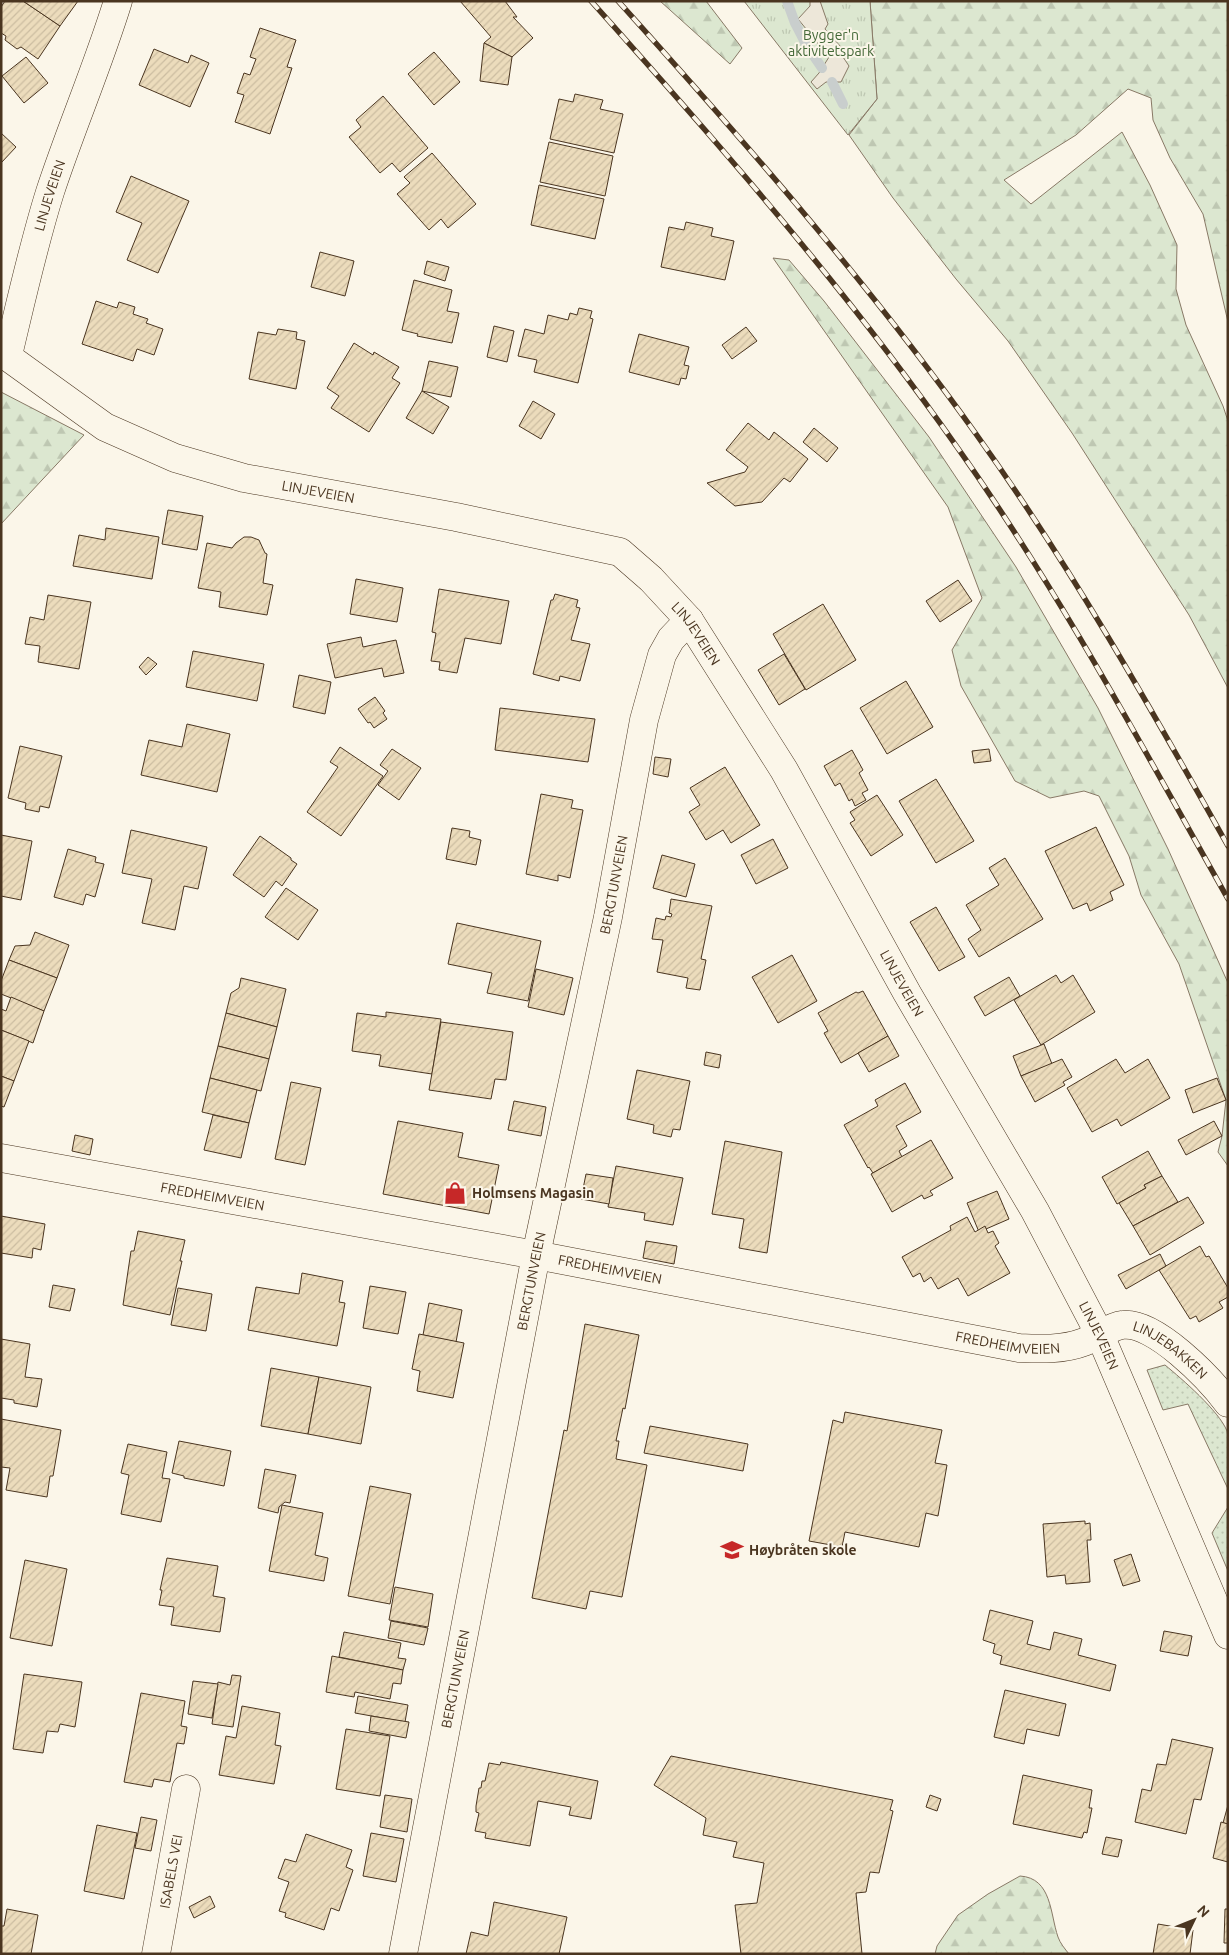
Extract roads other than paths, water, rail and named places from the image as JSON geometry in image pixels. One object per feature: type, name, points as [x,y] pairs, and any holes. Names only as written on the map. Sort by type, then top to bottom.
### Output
[{"type":"street","name":"LINJEVEIEN","points":[[118,1],[92,81],[50,194],[5,353],[105,427],[175,458],[244,478],[456,516],[620,552],[651,579],[689,620],[784,770],[906,993],[1035,1211],[1100,1335],[1228,1635]]},
{"type":"street","name":"BERGTUNVEIEN","points":[[403,1954],[536,1255],[608,917],[644,720],[662,654],[671,639],[689,620]]},
{"type":"street","name":"FREDHEIMVEIEN","points":[[1,1158],[536,1255],[1018,1348],[1042,1349],[1060,1347],[1082,1343],[1100,1335]]},
{"type":"street","name":"LINJEBAKKEN","points":[[1100,1335],[1121,1324],[1133,1325],[1148,1331],[1168,1343],[1193,1365],[1228,1403]]},
{"type":"street","name":"ISABELS VEI","points":[[156,1954],[186,1789]]},
{"type":"waterway","points":[[787,1],[795,23],[807,46],[822,68]]},
{"type":"waterway","points":[[832,82],[843,104]]},
{"type":"railway","points":[[591,1],[781,219],[871,331],[957,447],[994,501],[1065,613],[1228,899]]},
{"type":"railway","points":[[618,1],[848,266],[892,321],[976,434],[1044,534],[1108,636],[1228,846]]},
{"type":"place","name":"Holmsens Magasin","points":[[455,1193]]},
{"type":"place","name":"Høybråten skole","points":[[732,1550]]},
{"type":"park label","name":"Bygger'n aktivitetspark","points":[[831,43]]}]
